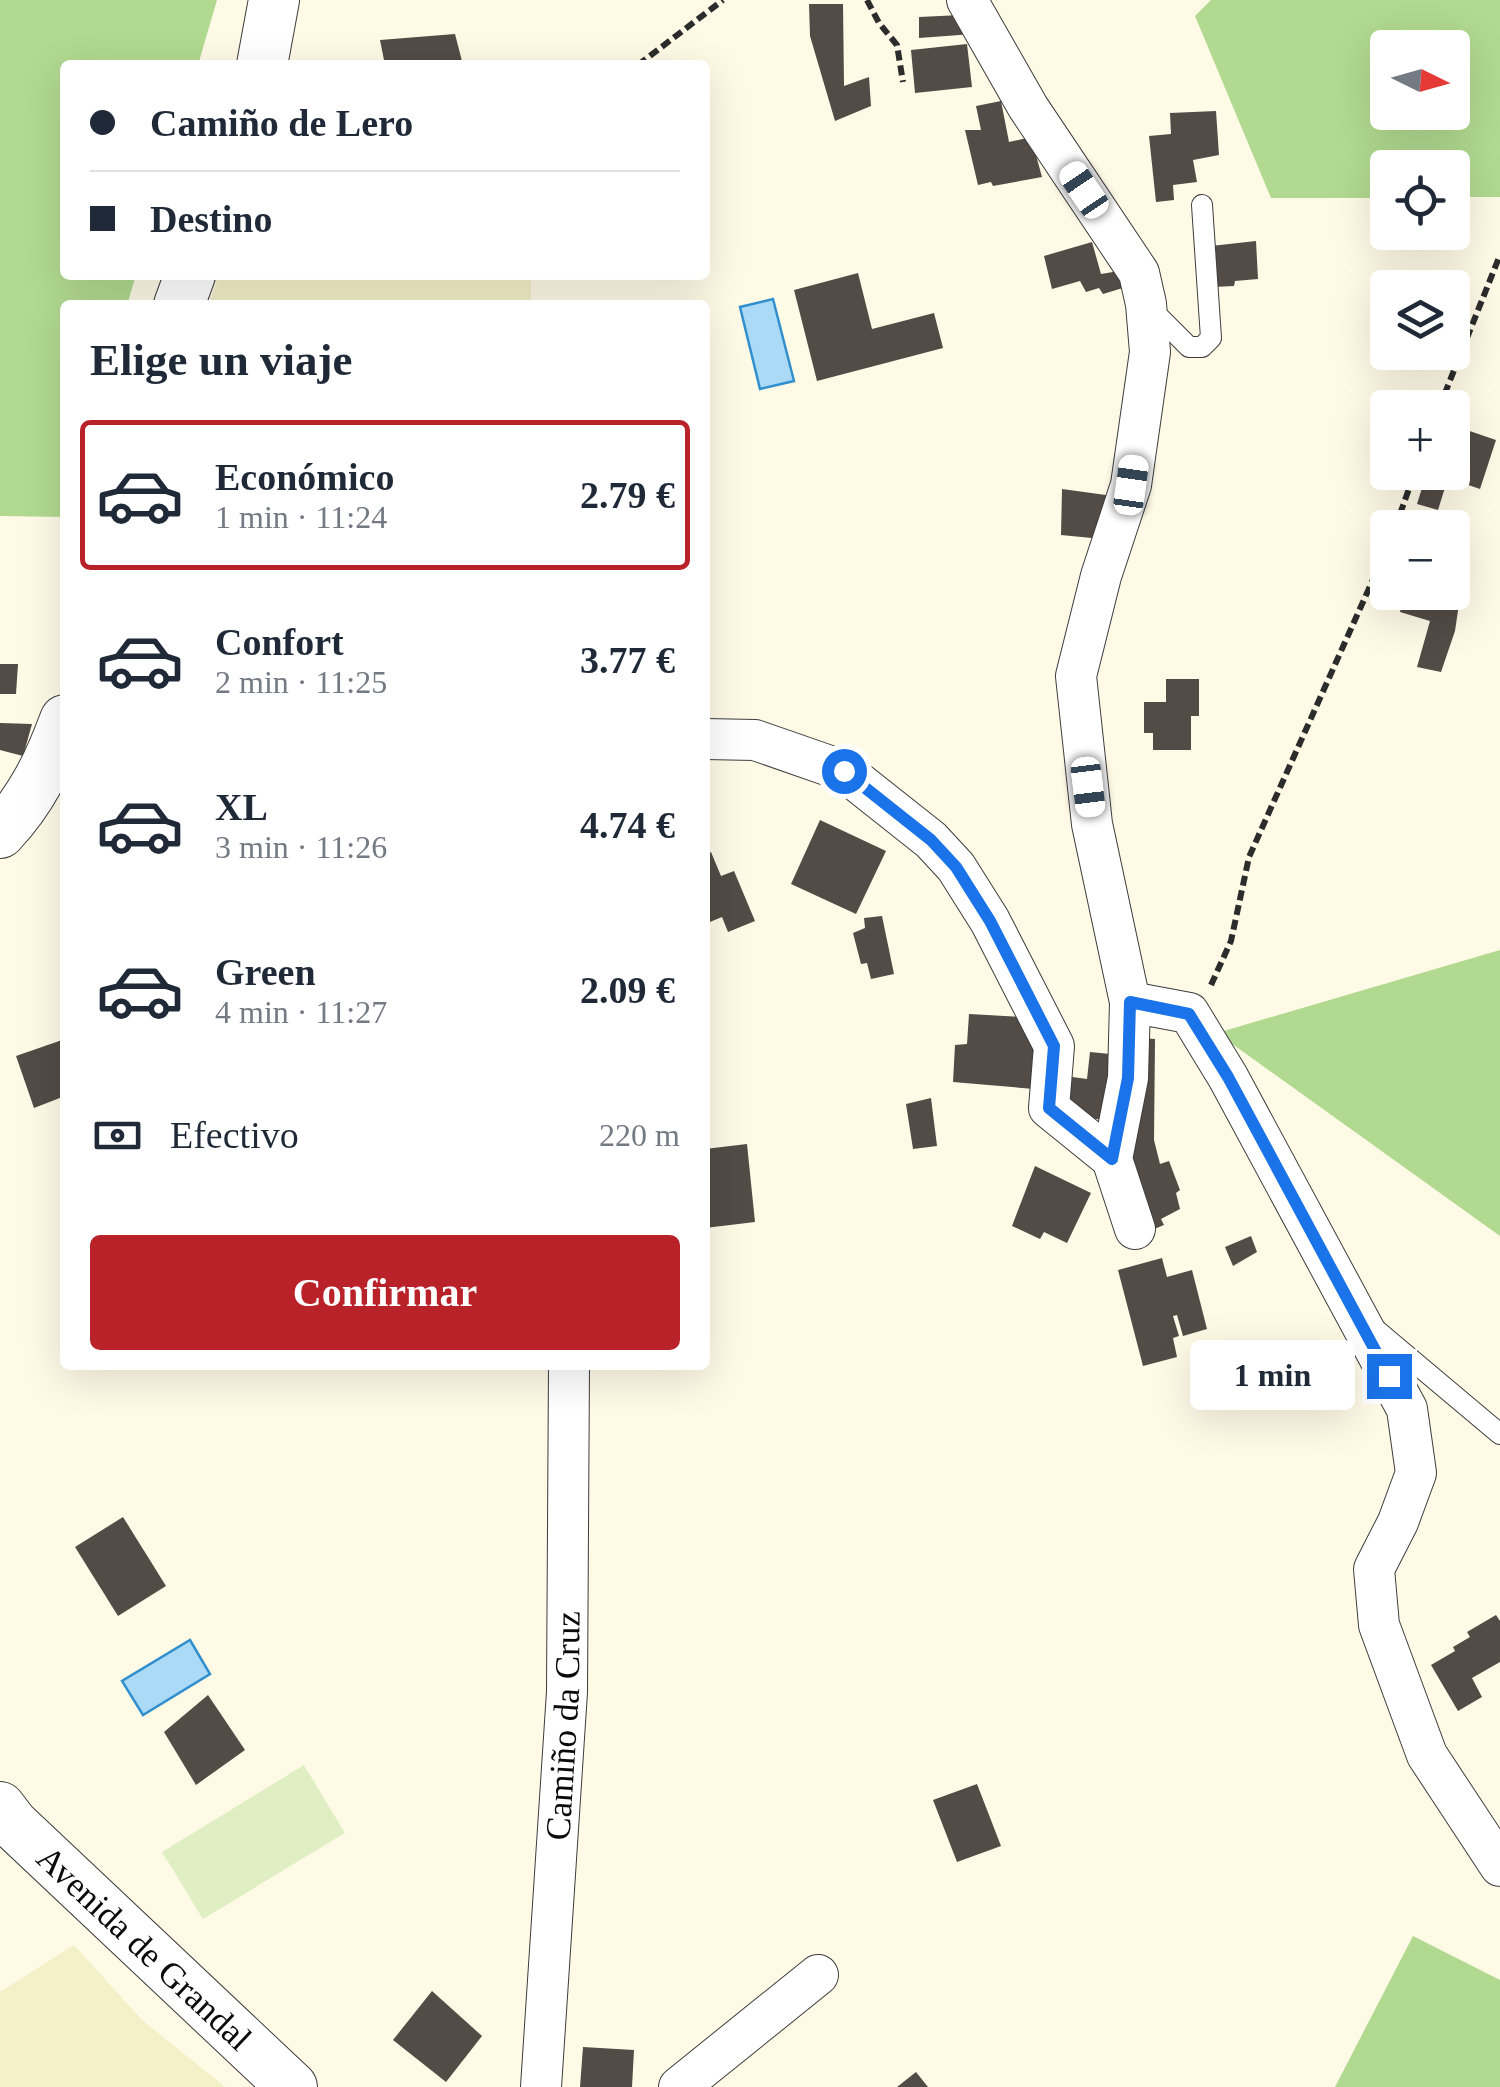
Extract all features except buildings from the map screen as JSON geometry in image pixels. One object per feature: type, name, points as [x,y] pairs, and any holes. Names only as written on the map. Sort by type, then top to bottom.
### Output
[{"type":"street","points":[[263,60],[274,0]]},
{"type":"street","points":[[968,0],[1028,107],[1140,273],[1146,304],[1150,352],[1131,485],[1101,576],[1076,676],[1092,824],[1130,1002],[1128,1078],[1112,1159],[1136,1229]]},
{"type":"street","points":[[710,739],[755,740],[844,771],[931,840],[956,867],[990,921],[1054,1046],[1049,1108],[1112,1159]]},
{"type":"street","points":[[0,833],[56,767]]},
{"type":"street","points":[[1130,1002],[1189,1014],[1228,1077],[1407,1409],[1416,1473],[1398,1522],[1374,1569],[1379,1625],[1427,1755],[1500,1866]]},
{"type":"street","name":"Camiño da Cruz","points":[[541,2087],[567,1692],[569,1370]]},
{"type":"street","name":"Avenida de Grandal","points":[[0,1806],[292,2087]]},
{"type":"street","points":[[679,2087],[818,1975]]},
{"type":"lane","points":[[1146,304],[1188,346],[1202,347],[1211,338],[1202,205]]},
{"type":"lane","points":[[1354,1311],[1500,1434]]},
{"type":"path","points":[[645,60],[723,0]]},
{"type":"path","points":[[867,0],[879,23],[898,45],[903,82]]},
{"type":"path","points":[[1446,390],[1500,255]]},
{"type":"path","points":[[1189,1014],[1212,983],[1231,941],[1249,857],[1370,586]]},
{"type":"shaded area","points":[[217,280],[531,280],[531,300],[211,300]]},
{"type":"shaded area","points":[[74,1945],[142,2020],[225,2087],[0,2087],[0,1992]]},
{"type":"green space","points":[[0,0],[217,0],[199,60],[60,60],[60,280],[134,280],[128,300],[60,300],[60,517],[0,516]]},
{"type":"green space","points":[[1211,0],[1500,0],[1500,197],[1470,197],[1470,150],[1370,150],[1370,198],[1271,198],[1195,16]]},
{"type":"green space","points":[[1500,950],[1500,1236],[1217,1033]]},
{"type":"green space","points":[[304,1765],[345,1833],[203,1919],[162,1852]]},
{"type":"green space","points":[[1413,1936],[1500,1980],[1500,2087],[1335,2087]]},
{"type":"water","points":[[773,299],[794,381],[760,389],[740,307]]},
{"type":"water","points":[[190,1640],[210,1674],[143,1715],[122,1681]]},
{"type":"route","points":[[844,771],[931,840],[956,867],[990,921],[1054,1046],[1049,1108],[1112,1159],[1128,1078],[1130,1002],[1189,1014],[1228,1077],[1389,1376]]}]
